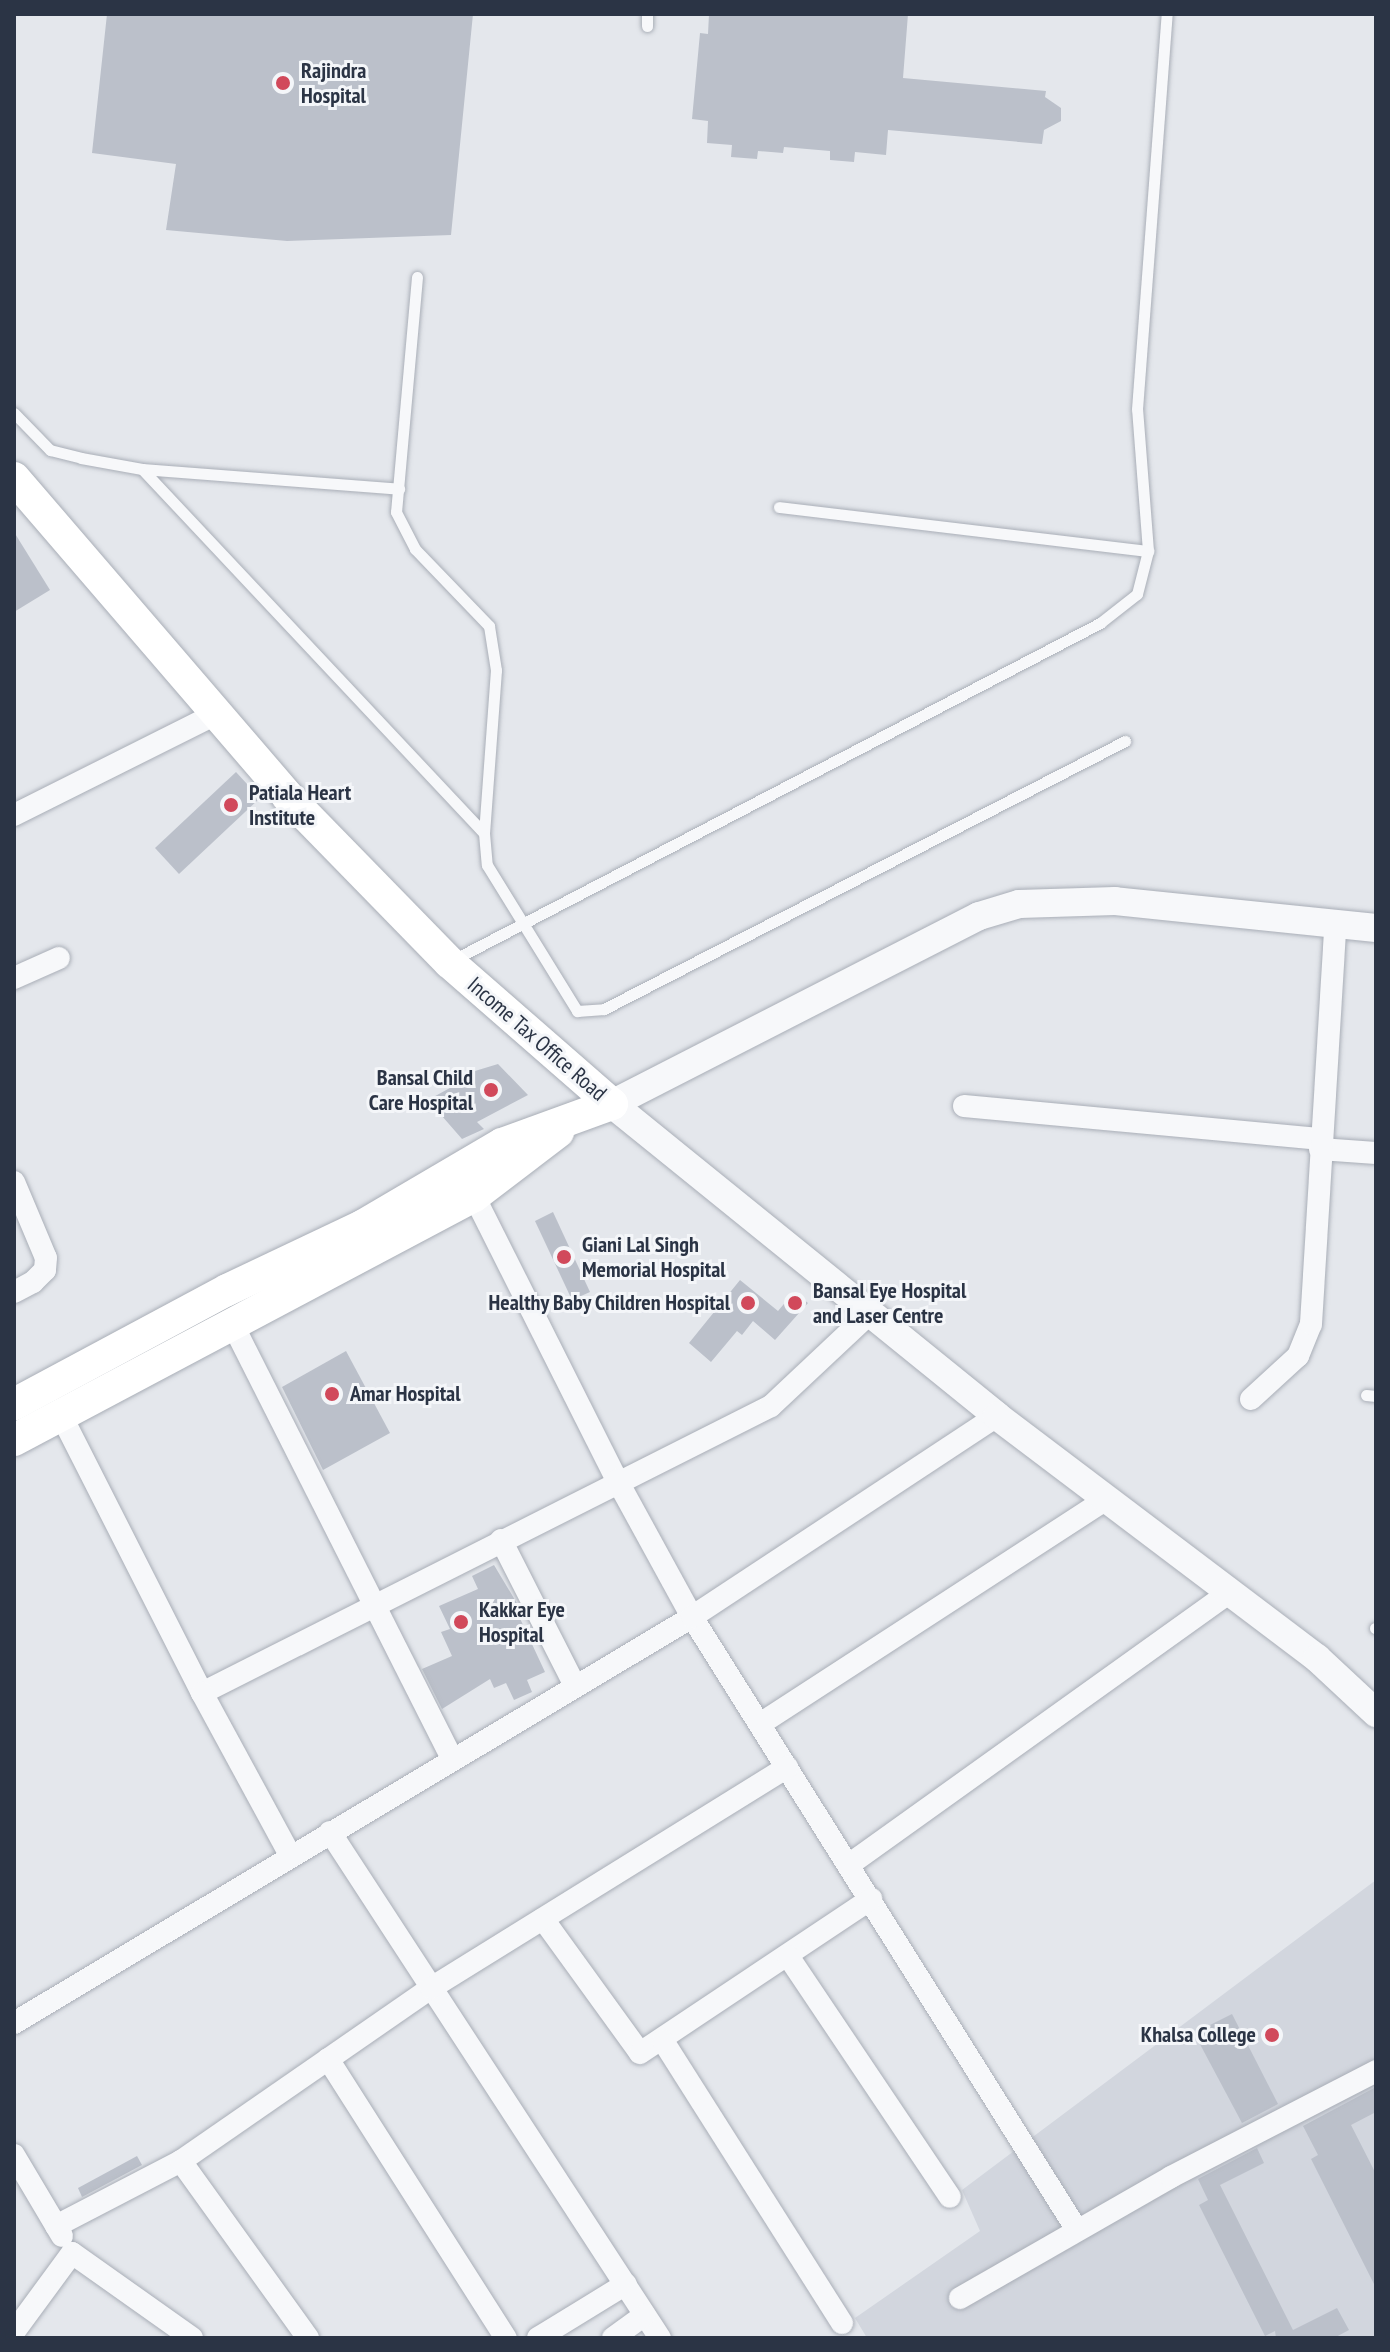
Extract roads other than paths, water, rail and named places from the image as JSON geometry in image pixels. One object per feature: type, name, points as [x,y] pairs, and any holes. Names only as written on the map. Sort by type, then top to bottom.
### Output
[{"type":"main road","name":"Income Tax Office Road","points":[[14,1404],[227,1290],[362,1226],[502,1144],[566,1124],[612,1104],[449,962],[288,797],[18,490]]},
{"type":"main road","points":[[14,1440],[474,1196],[516,1169],[566,1124]]},
{"type":"street","points":[[14,815],[216,714]]},
{"type":"street","points":[[1376,928],[1115,901],[1019,904],[979,916],[612,1104],[997,1416],[1317,1658],[1376,1713]]},
{"type":"street","points":[[1251,1399],[1308,1341],[1335,926]]},
{"type":"street","points":[[14,978],[59,958]]},
{"type":"street","points":[[964,1106],[1321,1144],[1376,1153]]},
{"type":"street","points":[[14,1182],[46,1258],[45,1270],[33,1282],[14,1292]]},
{"type":"street","points":[[474,1196],[617,1480],[692,1617],[850,1864],[1077,2230]]},
{"type":"street","points":[[202,1693],[617,1480],[771,1406],[870,1313]]},
{"type":"street","points":[[233,1325],[452,1759]]},
{"type":"street","points":[[61,1415],[202,1693],[290,1855]]},
{"type":"street","points":[[14,2023],[692,1617],[997,1416]]},
{"type":"street","points":[[760,1724],[1107,1499]]},
{"type":"street","points":[[501,1540],[575,1686]]},
{"type":"street","points":[[850,1864],[1231,1591]]},
{"type":"street","points":[[56,2226],[181,2161],[431,1988],[787,1767]]},
{"type":"street","points":[[330,1832],[660,2338]]},
{"type":"street","points":[[543,1919],[634,2049],[646,2052],[871,1899]]},
{"type":"street","points":[[788,1956],[950,2197]]},
{"type":"street","points":[[663,2041],[842,2323]]},
{"type":"street","points":[[328,2059],[506,2338]]},
{"type":"street","points":[[960,2298],[1077,2230],[1376,2071]]},
{"type":"street","points":[[14,2155],[72,2253],[192,2338]]},
{"type":"street","points":[[181,2161],[308,2338]]},
{"type":"street","points":[[14,2332],[72,2253]]},
{"type":"street","points":[[538,2338],[626,2284]]},
{"type":"street","points":[[613,2338],[645,2315]]},
{"type":"lane","points":[[449,962],[1100,623],[1137,594],[1148,551],[1137,409],[1167,14]]},
{"type":"lane","points":[[417,277],[396,512],[415,549],[489,626],[494,647],[484,833],[487,865],[577,1011],[591,1013],[1125,741]]},
{"type":"lane","points":[[14,413],[50,450],[142,469],[399,489]]},
{"type":"lane","points":[[142,469],[484,833]]},
{"type":"lane","points":[[779,507],[1148,551]]},
{"type":"place","name":"Rajindra Hospital","points":[[283,83]]},
{"type":"place","name":"Patiala Heart Institute","points":[[231,805]]},
{"type":"place","name":"Bansal Child Care Hospital","points":[[491,1090]]},
{"type":"place","name":"Giani Lal Singh Memorial Hospital","points":[[564,1257]]},
{"type":"place","name":"Healthy Baby Children Hospital","points":[[748,1303]]},
{"type":"place","name":"Bansal Eye Hospital and Laser Centre","points":[[795,1303]]},
{"type":"place","name":"Amar Hospital","points":[[332,1394]]},
{"type":"place","name":"Kakkar Eye Hospital","points":[[461,1622]]},
{"type":"place","name":"Khalsa College","points":[[1272,2035]]}]
